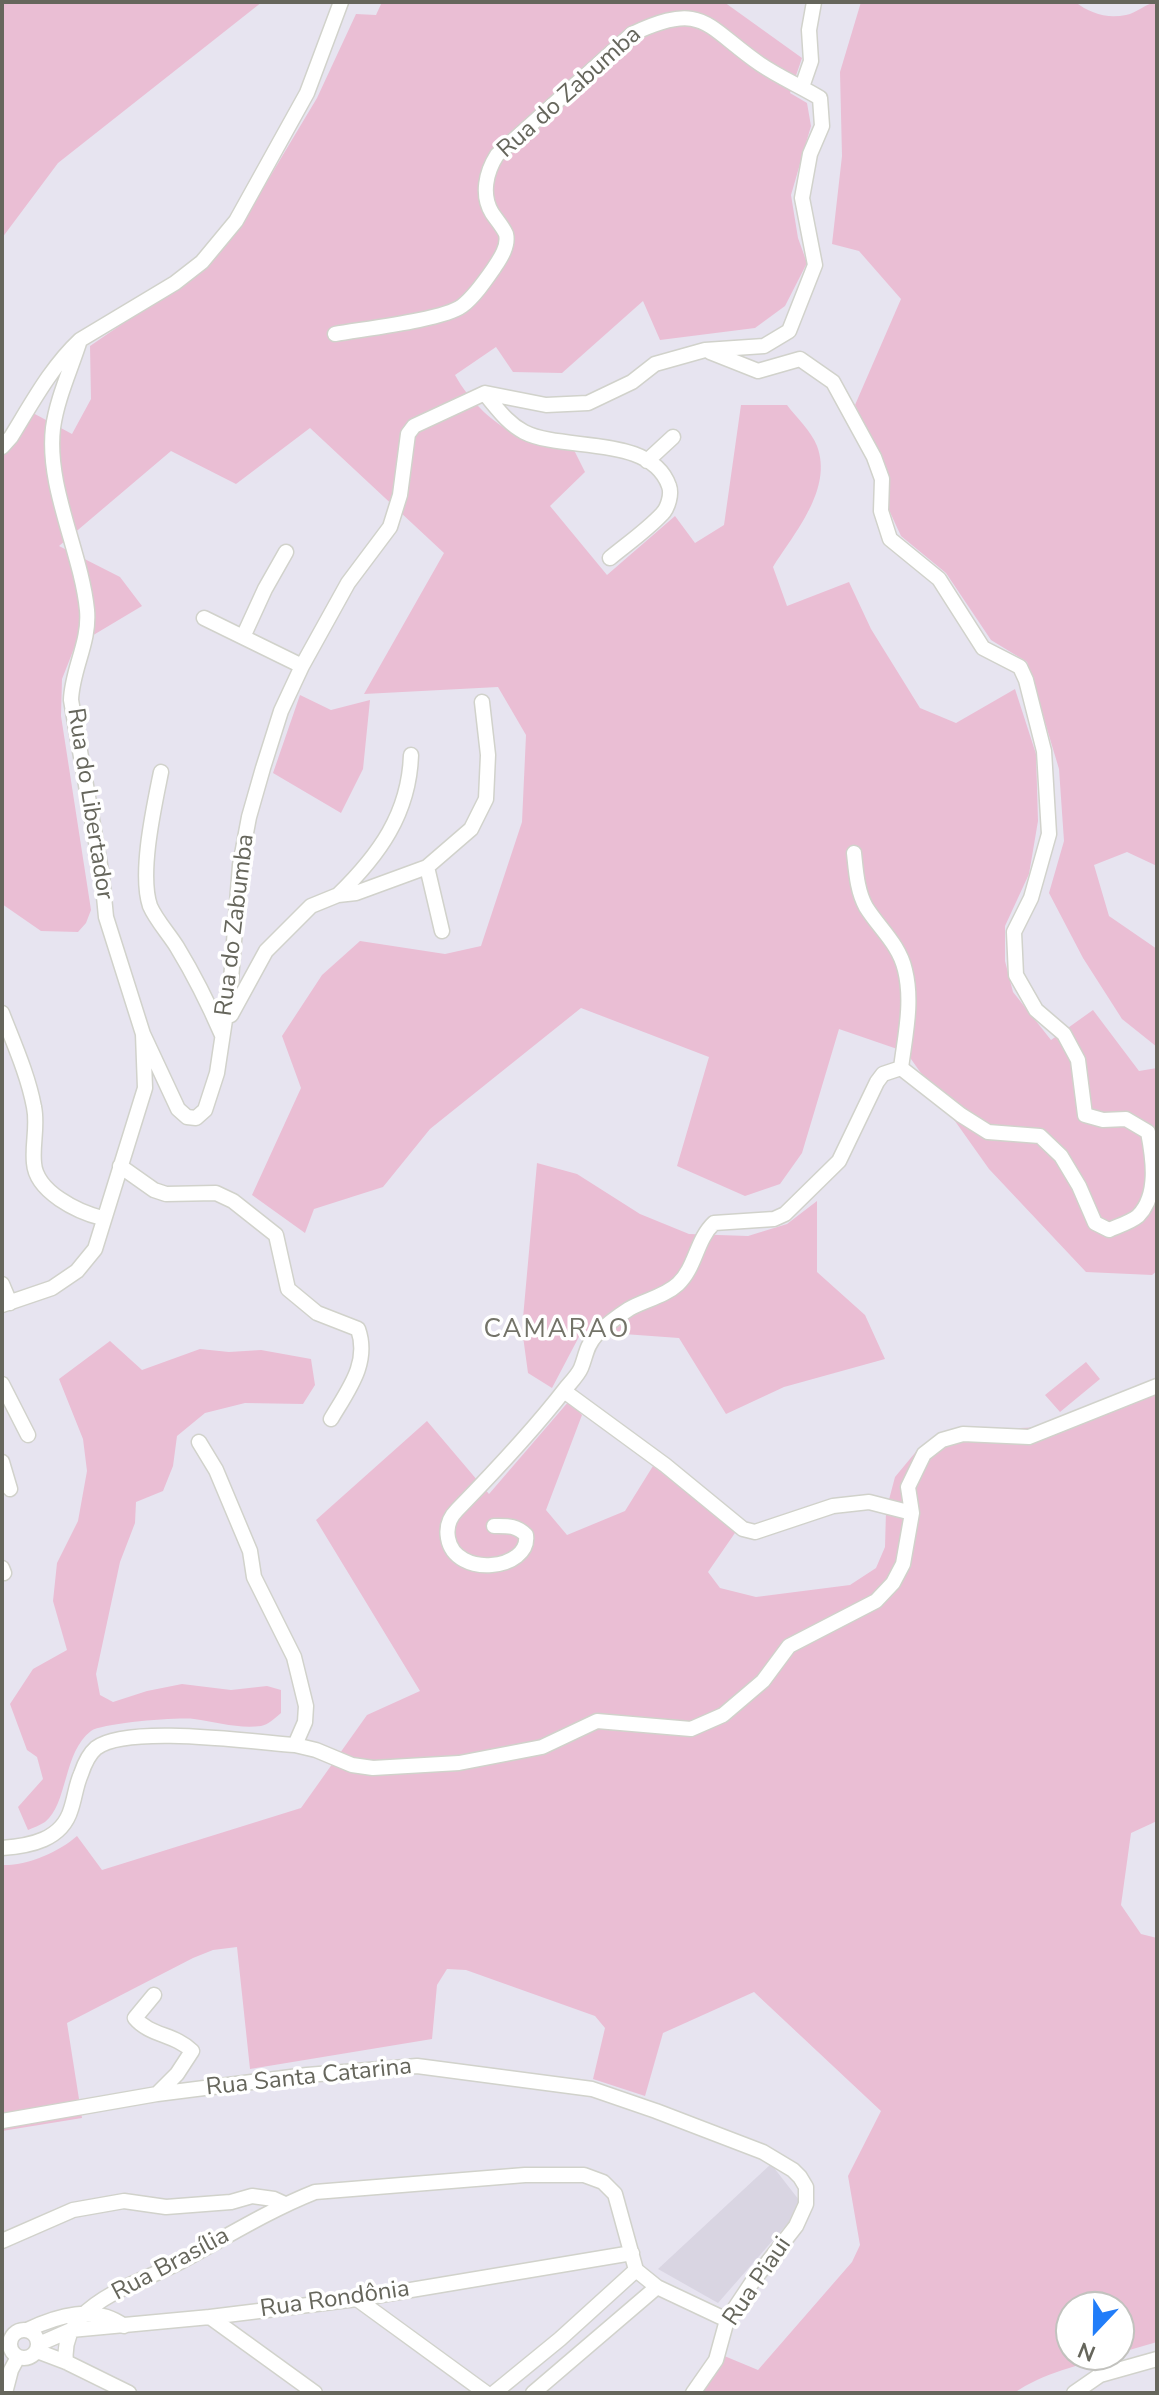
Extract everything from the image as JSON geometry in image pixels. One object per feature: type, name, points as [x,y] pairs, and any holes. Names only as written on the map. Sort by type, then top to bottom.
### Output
[{"type":"street","points":[[2,447],[54,368],[80,340],[175,283],[202,262],[236,221],[307,93],[341,2]]},
{"type":"street","points":[[802,87],[811,61],[809,30],[814,2]]},
{"type":"street","name":"Rua do Zabumba","points":[[143,1034],[178,1109],[187,1117],[196,1118],[205,1110],[212,1092],[231,980],[240,865],[249,817],[281,711],[348,583],[390,527],[400,495],[408,434],[414,426],[485,393],[546,405],[588,403],[632,382],[655,364],[705,350],[764,346],[789,331],[815,265],[802,198],[810,154],[822,126],[820,98],[757,62],[704,18],[675,12],[655,20],[632,34],[497,155],[490,165],[486,195],[489,208],[506,234],[506,244],[501,258],[484,283],[461,307],[435,316],[335,334]]},
{"type":"street","name":"Rua do Libertador","points":[[80,340],[60,397],[53,430],[54,467],[87,609],[87,637],[71,700],[97,845],[106,917],[143,1034]]},
{"type":"street","points":[[705,350],[758,371],[800,359],[833,382],[874,457],[882,479],[881,511],[890,539],[939,579],[983,648],[1020,667],[1044,751],[1049,834],[1031,898],[1014,932],[1016,975],[1036,1010],[1064,1034],[1078,1060],[1085,1115],[1103,1120],[1126,1119],[1148,1132],[1154,1165],[1154,1189],[1139,1215],[1109,1230],[1095,1223],[1079,1186],[1061,1156],[1040,1136],[988,1132],[901,1068]]},
{"type":"street","points":[[485,393],[509,423],[526,433],[551,442],[608,447],[647,461],[659,471],[670,489],[665,512],[610,558]]},
{"type":"street","points":[[647,461],[673,437]]},
{"type":"street","points":[[243,637],[286,552]]},
{"type":"street","points":[[204,618],[302,666]]},
{"type":"street","points":[[223,1030],[266,951],[311,906],[427,867],[471,829],[486,799],[488,755],[482,702]]},
{"type":"street","points":[[338,895],[360,874],[398,818],[410,779],[411,755]]},
{"type":"street","points":[[161,772],[151,818],[147,887],[151,908],[223,1030]]},
{"type":"street","points":[[854,853],[860,894],[892,941],[905,967],[909,998],[901,1068]]},
{"type":"street","points":[[427,867],[442,931]]},
{"type":"street","points":[[2,1013],[30,1087],[35,1111],[34,1167],[41,1181],[69,1205],[102,1218]]},
{"type":"street","points":[[2,1284],[6,1304],[52,1288],[77,1271],[95,1249],[102,1218],[145,1088],[143,1034]]},
{"type":"street","points":[[494,1526],[509,1526],[526,1535],[526,1544],[516,1556],[494,1565],[482,1565],[464,1561],[452,1551],[447,1531],[453,1514],[564,1391],[580,1369],[586,1349],[596,1335],[629,1309],[670,1291],[680,1282],[700,1241],[714,1223],[774,1219],[785,1214],[839,1161],[883,1074],[901,1068]]},
{"type":"street","points":[[120,1166],[154,1190],[166,1194],[216,1193],[233,1201],[276,1235],[288,1289],[317,1313],[358,1329],[362,1342],[361,1363],[331,1419]]},
{"type":"street","points":[[2,1384],[28,1435]]},
{"type":"street","points":[[2,1848],[28,1846],[47,1839],[63,1824],[71,1812],[84,1764],[95,1748],[113,1740],[157,1735],[295,1745],[352,1765],[373,1768],[459,1763],[542,1747],[597,1721],[691,1729],[723,1715],[763,1681],[789,1646],[876,1601],[893,1583],[903,1564],[912,1513],[908,1487],[924,1454],[942,1440],[963,1434],[1029,1437],[1157,1386]]},
{"type":"street","points":[[564,1391],[665,1465],[743,1529],[755,1532],[833,1506],[869,1502],[912,1513]]},
{"type":"street","points":[[199,1442],[216,1470],[250,1551],[254,1577],[298,1672],[306,1706],[305,1722],[295,1745]]},
{"type":"street","points":[[2,1462],[10,1489]]},
{"type":"street","points":[[154,1995],[135,2018],[143,2027],[169,2035],[192,2051],[177,2074],[157,2094]]},
{"type":"street","name":"Rua Santa Catarina","points":[[2,2121],[157,2094],[307,2075],[417,2066],[592,2089],[763,2152],[793,2170]]},
{"type":"street","name":"Rua Piaui","points":[[693,2393],[716,2360],[727,2320],[796,2226],[806,2204],[806,2187],[793,2170]]},
{"type":"street","name":"Rua Brasília","points":[[27,2330],[57,2317],[83,2315],[113,2295],[285,2204],[315,2192],[525,2175],[584,2175],[603,2182],[615,2194],[636,2270]]},
{"type":"street","points":[[2,2241],[73,2210],[124,2201],[166,2207],[231,2202],[252,2196],[285,2204]]},
{"type":"street","name":"Rua Rondônia","points":[[38,2348],[71,2330],[120,2322],[210,2317],[357,2299],[632,2253]]},
{"type":"street","points":[[494,2393],[619,2288],[636,2270],[657,2287],[727,2320]]},
{"type":"street","points":[[533,2393],[657,2287]]},
{"type":"street","points":[[619,2288],[636,2305]]},
{"type":"street","points":[[113,2295],[111,2305],[120,2322]]},
{"type":"street","points":[[357,2299],[486,2393]]},
{"type":"street","points":[[66,2362],[71,2330],[83,2315],[120,2322]]},
{"type":"street","points":[[210,2317],[315,2393]]},
{"type":"street","points":[[27,2330],[35,2335],[38,2348],[27,2358],[18,2357],[6,2338],[27,2330]]},
{"type":"street","points":[[38,2348],[129,2393]]},
{"type":"street","points":[[5,2393],[18,2357]]},
{"type":"street","points":[[1074,2393],[1100,2375],[1157,2359]]},
{"type":"shaded area","points":[[2,2],[262,2],[58,163],[2,238]]},
{"type":"shaded area","points":[[382,2],[724,2],[802,58],[790,93],[807,103],[811,126],[791,195],[798,238],[807,263],[785,306],[755,328],[660,340],[643,301],[562,373],[513,372],[496,347],[455,375],[476,403],[503,427],[530,440],[573,448],[585,472],[550,506],[607,575],[675,516],[695,543],[724,525],[741,405],[787,405],[815,441],[821,462],[816,494],[809,510],[773,567],[787,606],[849,582],[871,629],[920,708],[956,723],[1015,689],[1036,754],[1038,821],[1029,874],[1005,926],[1005,961],[1013,992],[1051,1040],[1093,1010],[1139,1071],[1157,1068],[1157,1271],[1152,1275],[1086,1272],[989,1169],[906,1052],[839,1029],[802,1153],[780,1184],[745,1196],[677,1166],[709,1057],[581,1008],[430,1129],[383,1187],[314,1209],[305,1233],[252,1195],[301,1088],[282,1036],[322,975],[360,941],[445,954],[481,946],[522,822],[526,735],[498,687],[364,694],[444,553],[310,428],[236,484],[171,451],[59,546],[120,577],[142,606],[75,646],[62,679],[61,716],[91,910],[86,923],[78,932],[41,931],[2,904],[2,458],[33,413],[72,434],[91,399],[90,346],[207,266],[241,225],[317,98],[356,14],[376,15]]},
{"type":"shaded area","points":[[861,2],[1075,2],[1092,12],[1119,16],[1157,2],[1157,866],[1127,852],[1094,865],[1109,916],[1157,949],[1157,1047],[1122,1019],[1083,958],[1049,893],[1064,841],[1059,769],[1027,662],[991,640],[946,573],[901,536],[889,510],[887,470],[855,405],[901,299],[859,251],[832,244],[842,156],[840,72]]},
{"type":"shaded area","points":[[300,695],[331,710],[370,700],[363,769],[341,813],[273,773]]},
{"type":"shaded area","points":[[537,1163],[577,1174],[640,1214],[689,1234],[748,1236],[787,1224],[817,1201],[817,1272],[865,1315],[885,1359],[784,1387],[726,1414],[679,1338],[582,1331],[552,1388],[528,1373],[522,1329]]},
{"type":"shaded area","points":[[110,1341],[142,1370],[200,1349],[229,1352],[261,1350],[311,1359],[315,1385],[303,1404],[245,1403],[205,1413],[177,1436],[173,1466],[163,1491],[136,1502],[135,1523],[120,1562],[96,1674],[100,1695],[113,1702],[182,1684],[231,1690],[267,1686],[281,1690],[281,1713],[261,1726],[173,1719],[125,1723],[91,1731],[75,1752],[52,1814],[45,1822],[28,1830],[18,1807],[43,1779],[37,1757],[27,1750],[10,1704],[33,1669],[67,1650],[53,1601],[57,1563],[78,1521],[87,1471],[83,1439],[59,1379]]},
{"type":"shaded area","points":[[1086,1362],[1100,1379],[1060,1412],[1045,1395]]},
{"type":"shaded area","points":[[1157,1379],[1157,1821],[1131,1833],[1121,1905],[1141,1934],[1157,1938],[1157,2342],[1135,2348],[1135,2291],[1055,2291],[1055,2371],[1061,2371],[1014,2393],[697,2393],[722,2355],[758,2370],[852,2262],[860,2245],[848,2176],[881,2111],[754,1992],[663,2033],[645,2096],[593,2079],[605,2028],[595,2016],[466,1970],[447,1969],[437,1985],[432,2039],[250,2069],[237,1947],[213,1950],[67,2023],[82,2118],[2,2131],[2,1865],[42,1857],[77,1836],[102,1870],[301,1808],[367,1715],[420,1691],[316,1520],[427,1421],[489,1494],[569,1401],[582,1415],[546,1510],[567,1535],[625,1511],[653,1466],[737,1530],[708,1572],[720,1588],[756,1597],[850,1585],[876,1568],[885,1547],[886,1511],[895,1477],[919,1448],[954,1428],[1044,1427]]},
{"type":"shaded area","points":[[771,2164],[799,2200],[789,2222],[718,2303],[658,2269]]},
{"type":"district","name":"CAMARAO","points":[[557,1331]]}]
